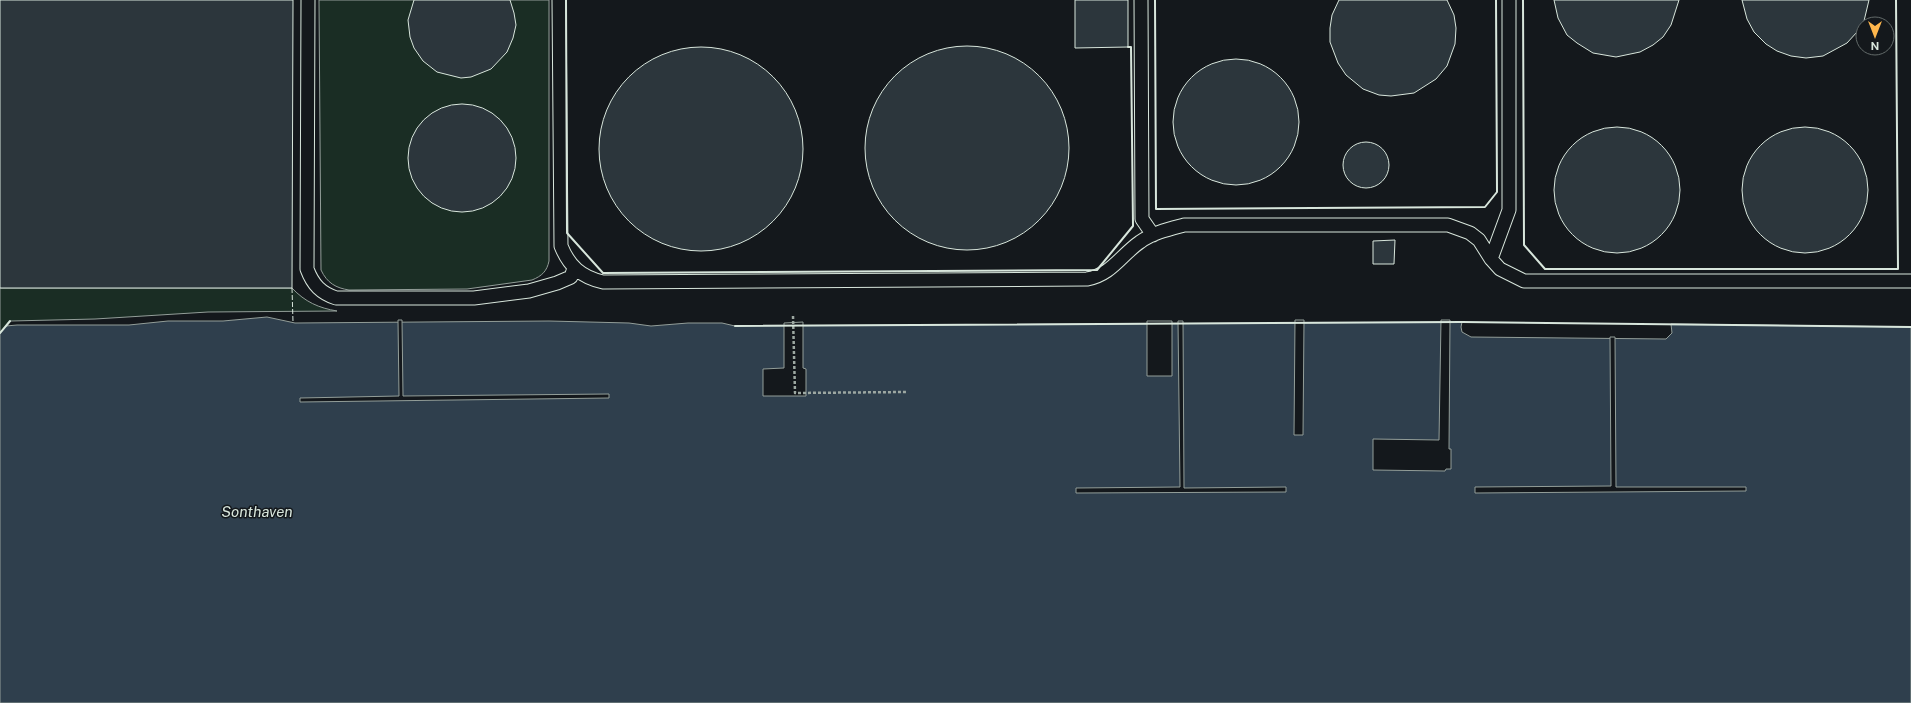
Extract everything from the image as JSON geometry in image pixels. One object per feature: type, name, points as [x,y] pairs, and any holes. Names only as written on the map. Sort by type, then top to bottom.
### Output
[{"type":"lane","points":[[308,0],[307,269],[311,280],[318,289],[326,295],[336,298],[474,298],[544,288],[571,277],[574,268]]},
{"type":"lane","points":[[559,0],[560,246],[566,258],[574,268],[583,275],[603,282],[1087,279],[1097,277],[1108,272],[1140,242],[1153,235],[1184,225],[1448,225],[1465,230],[1479,240],[1491,259],[1500,269],[1511,276],[1524,281],[1911,281]]},
{"type":"lane","points":[[1141,0],[1142,219],[1153,235]]},
{"type":"lane","points":[[1491,259],[1510,210],[1509,0]]},
{"type":"path","points":[[793,316],[795,393],[906,392]]},
{"type":"green space","points":[[319,0],[549,0],[549,261],[547,268],[539,277],[532,280],[467,289],[349,290],[332,284],[323,275],[321,270]]},
{"type":"green space","points":[[0,288],[292,288],[313,304],[337,311],[208,312],[95,319],[11,321],[0,333]]},
{"type":"water","name":"Sonthaven","points":[[267,317],[295,323],[549,321],[629,323],[651,326],[688,323],[722,323],[735,326],[1462,322],[1462,332],[1471,337],[1666,339],[1672,333],[1671,324],[1911,327],[1911,703],[0,703],[0,333],[6,326],[17,325],[129,325],[168,321],[223,321]]},
{"type":"pier","points":[[398,320],[402,320],[403,396],[609,394],[609,398],[300,402],[300,398],[399,396]]},
{"type":"pier","points":[[1295,320],[1304,320],[1303,435],[1294,435]]},
{"type":"pier","points":[[1441,320],[1450,320],[1449,449],[1451,449],[1451,469],[1446,469],[1445,471],[1373,470],[1373,439],[1439,440]]},
{"type":"pier","points":[[1147,321],[1172,321],[1172,376],[1147,376]]},
{"type":"pier","points":[[1178,321],[1183,321],[1184,488],[1286,487],[1286,492],[1076,493],[1076,488],[1180,487]]},
{"type":"pier","points":[[803,322],[803,368],[806,369],[806,396],[763,396],[763,369],[784,368],[784,323]]},
{"type":"pier","points":[[1610,337],[1615,337],[1616,487],[1746,487],[1746,491],[1475,493],[1475,487],[1611,486]]},
{"type":"building","points":[[0,0],[293,0],[292,288],[0,288]]},
{"type":"building","points":[[414,0],[510,0],[516,25],[513,38],[507,52],[491,69],[471,77],[461,78],[437,72],[423,61],[414,48],[410,37],[408,20]]},
{"type":"building","points":[[1075,0],[1128,0],[1128,47],[1075,48]]},
{"type":"building","points":[[1339,0],[1447,0],[1454,15],[1456,28],[1455,44],[1447,66],[1436,79],[1414,93],[1391,96],[1379,95],[1363,89],[1346,75],[1338,63],[1330,42],[1332,15]]},
{"type":"building","points":[[1554,0],[1679,0],[1671,25],[1663,37],[1653,45],[1640,52],[1616,57],[1593,53],[1567,35],[1558,18]]},
{"type":"building","points":[[1742,0],[1869,0],[1865,16],[1855,16],[1855,34],[1847,43],[1823,56],[1806,58],[1791,56],[1777,51],[1766,44],[1754,32],[1747,19]]},
{"type":"building","points":[[967,46],[987,48],[1015,58],[1032,69],[1046,83],[1061,109],[1067,128],[1069,148],[1067,168],[1057,196],[1046,213],[1032,227],[1006,242],[987,248],[967,250],[947,248],[919,238],[902,227],[888,213],[873,187],[867,168],[865,148],[867,128],[877,100],[888,83],[902,69],[928,54],[947,48]]},
{"type":"building","points":[[701,47],[721,49],[749,59],[766,70],[780,84],[795,110],[801,129],[803,149],[801,169],[791,197],[780,214],[766,228],[740,243],[721,249],[701,251],[681,249],[653,239],[636,228],[622,214],[607,188],[601,169],[599,149],[601,129],[611,101],[622,84],[636,70],[662,55],[681,49]]},
{"type":"building","points":[[1242,59],[1266,67],[1276,73],[1285,82],[1294,98],[1298,110],[1298,134],[1294,146],[1285,162],[1276,171],[1260,180],[1248,184],[1230,185],[1206,177],[1196,171],[1187,162],[1178,146],[1174,134],[1173,116],[1181,92],[1187,82],[1196,73],[1212,64],[1224,60]]},
{"type":"building","points":[[462,104],[492,113],[500,120],[507,128],[516,158],[507,188],[500,196],[492,203],[462,212],[432,203],[424,196],[417,188],[408,158],[417,128],[424,120],[432,113]]},
{"type":"building","points":[[1623,127],[1647,134],[1666,150],[1673,160],[1679,178],[1679,202],[1673,220],[1657,239],[1647,246],[1629,252],[1611,253],[1587,246],[1568,230],[1561,220],[1555,202],[1554,184],[1561,160],[1577,141],[1587,134],[1605,128]]},
{"type":"building","points":[[1811,127],[1835,134],[1850,145],[1861,160],[1867,178],[1867,202],[1861,220],[1850,235],[1835,246],[1817,252],[1799,253],[1775,246],[1760,235],[1749,220],[1743,202],[1742,184],[1749,160],[1760,145],[1775,134],[1793,128]]},
{"type":"building","points":[[1366,142],[1379,146],[1385,152],[1389,165],[1385,178],[1379,184],[1366,188],[1353,184],[1347,178],[1343,165],[1347,152],[1353,146]]},
{"type":"building","points":[[1395,240],[1394,264],[1373,264],[1373,241]]},
{"type":"fence","points":[[292,288],[293,322]]},
{"type":"wall","points":[[566,0],[567,233],[603,273],[1097,270],[1133,226],[1131,47],[1128,47]]},
{"type":"wall","points":[[1155,0],[1156,209],[1485,207],[1497,192],[1496,0]]},
{"type":"wall","points":[[1523,0],[1524,245],[1545,269],[1898,269],[1896,0]]},
{"type":"wall","points":[[0,333],[10,321]]},
{"type":"wall","points":[[735,326],[1462,322],[1911,327]]}]
